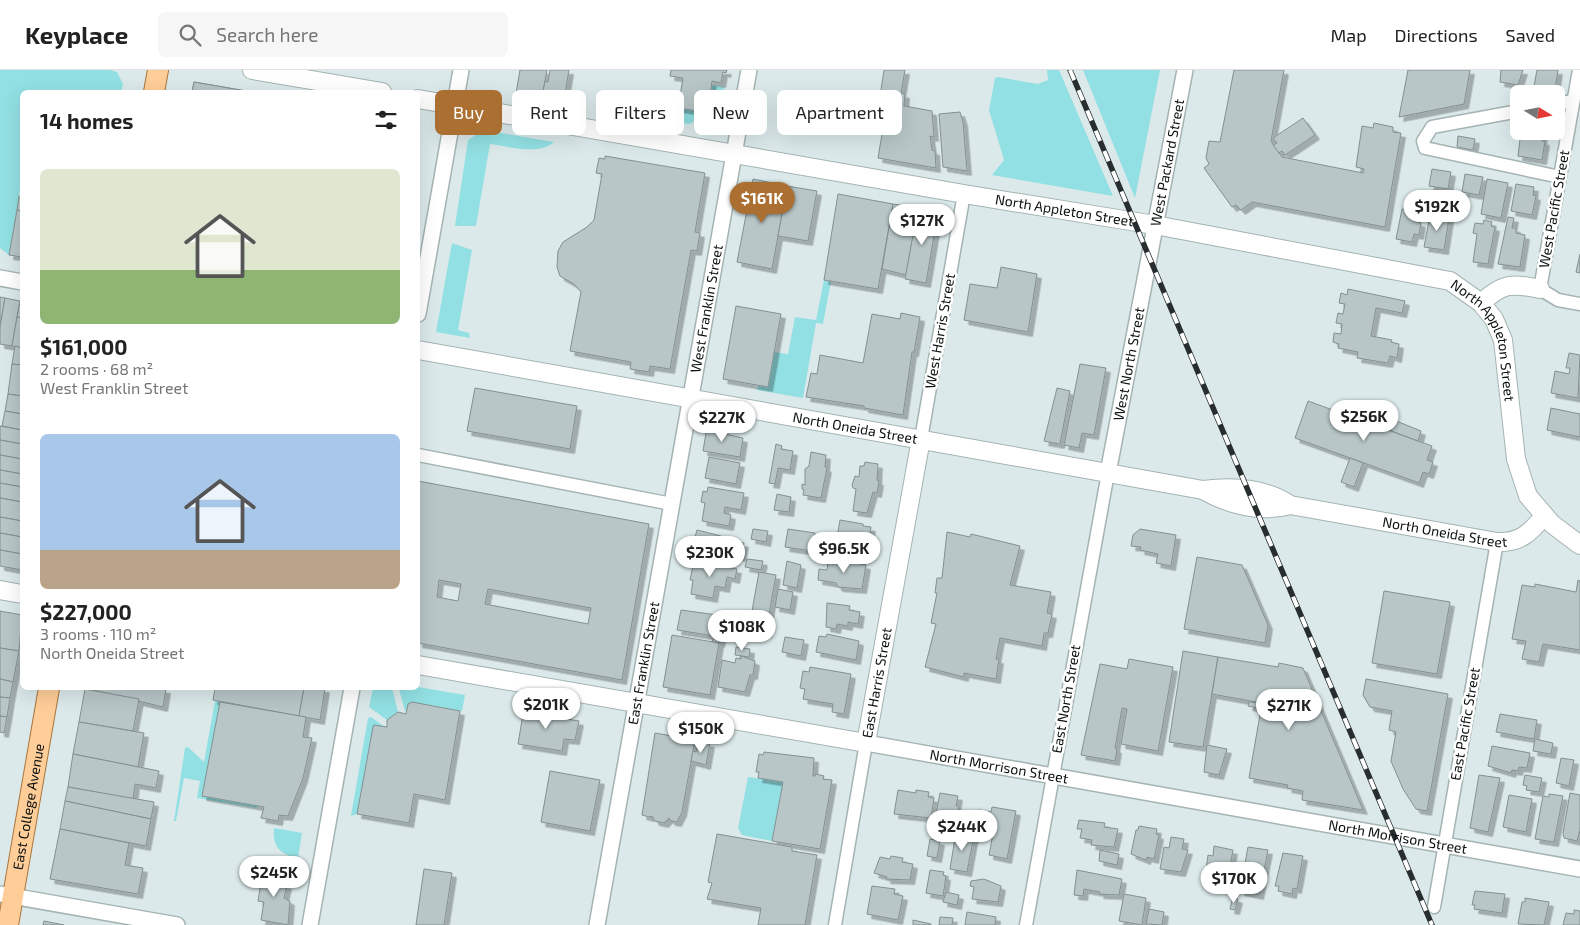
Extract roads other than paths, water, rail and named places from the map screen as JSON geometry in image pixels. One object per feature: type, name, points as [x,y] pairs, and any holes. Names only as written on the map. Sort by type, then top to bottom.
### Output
[{"type":"main road","points":[[154,90],[158,70]]},
{"type":"main road","points":[[252,70],[308,86],[357,90]]},
{"type":"main road","name":"North Appleton Street","points":[[420,99],[435,102]]},
{"type":"main road","name":"North Appleton Street","points":[[502,113],[964,194],[1155,225],[1439,278],[1458,286],[1481,302],[1494,319],[1503,340],[1518,469],[1528,496],[1544,516]]},
{"type":"main road","points":[[1481,302],[1501,287],[1509,285],[1540,289]]},
{"type":"main road","name":"North Oneida Street","points":[[420,350],[1204,490],[1225,487],[1275,495],[1290,505],[1497,542],[1520,539],[1532,530],[1544,516]]},
{"type":"main road","name":"East Harris Street","points":[[866,743],[920,439]]},
{"type":"main road","points":[[1544,516],[1565,536],[1580,545]]},
{"type":"main road","points":[[0,590],[20,594]]},
{"type":"main road","name":"North Morrison Street","points":[[420,665],[866,743]]},
{"type":"main road","name":"East College Avenue","points":[[8,925],[6,895],[49,690]]},
{"type":"street","points":[[458,90],[461,70]]},
{"type":"street","name":"West Franklin Street","points":[[691,400],[749,70]]},
{"type":"street","name":"West Packard Street","points":[[1149,255],[1185,70]]},
{"type":"street","name":"West Pacific Street","points":[[1540,289],[1579,70]]},
{"type":"street","points":[[1565,102],[1573,101]]},
{"type":"street","points":[[1510,113],[1432,127],[1423,140],[1425,148],[1560,177]]},
{"type":"street","points":[[420,303],[450,135]]},
{"type":"street","name":"West Harris Street","points":[[920,439],[964,194]]},
{"type":"street","name":"West North Street","points":[[1108,473],[1149,255]]},
{"type":"street","points":[[0,278],[20,282]]},
{"type":"street","points":[[1540,289],[1558,300],[1580,304]]},
{"type":"street","name":"East Franklin Street","points":[[597,925],[691,400]]},
{"type":"street","points":[[420,455],[672,504]]},
{"type":"street","name":"East North Street","points":[[1026,925],[1108,473]]},
{"type":"street","name":"East Pacific Street","points":[[1434,907],[1497,542]]},
{"type":"street","points":[[310,925],[352,690]]},
{"type":"street","name":"North Morrison Street","points":[[866,743],[1580,869]]},
{"type":"street","name":"East Harris Street","points":[[835,925],[866,743]]},
{"type":"street","points":[[6,895],[177,925]]},
{"type":"railway","points":[[1070,70],[1432,925]]}]
